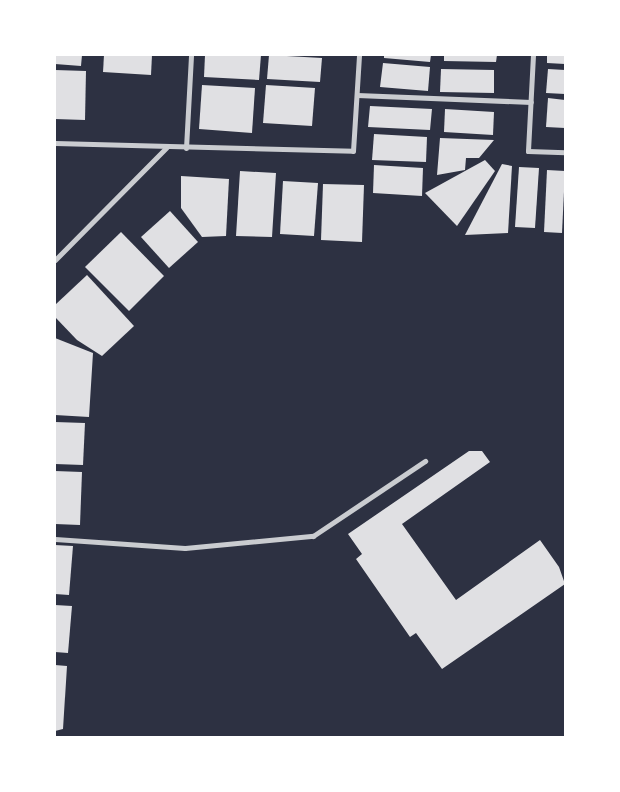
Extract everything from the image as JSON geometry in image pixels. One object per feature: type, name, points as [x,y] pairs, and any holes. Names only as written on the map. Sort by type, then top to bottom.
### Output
[{"type":"street","points":[[186,148],[191,55]]},
{"type":"street","points":[[55,142],[166,148],[353,151],[359,55]]},
{"type":"street","points":[[533,55],[528,151],[565,152]]},
{"type":"street","points":[[357,95],[530,102]]},
{"type":"street","points":[[55,260],[166,148]]},
{"type":"street","points":[[55,539],[185,548],[313,536],[425,461]]},
{"type":"building","points":[[55,55],[82,55],[81,66],[55,64]]},
{"type":"building","points":[[104,55],[152,55],[151,75],[103,72]]},
{"type":"building","points":[[205,55],[261,55],[259,80],[204,77]]},
{"type":"building","points":[[269,55],[322,58],[320,82],[267,79]]},
{"type":"building","points":[[384,55],[431,55],[430,62],[384,58]]},
{"type":"building","points":[[444,55],[497,55],[496,62],[444,61]]},
{"type":"building","points":[[547,55],[565,55],[565,64],[547,63]]},
{"type":"building","points":[[383,63],[430,67],[428,91],[380,87]]},
{"type":"building","points":[[441,69],[494,70],[494,93],[440,92]]},
{"type":"building","points":[[548,69],[565,70],[565,94],[546,93]]},
{"type":"building","points":[[55,70],[86,71],[85,120],[55,119]]},
{"type":"building","points":[[202,85],[255,88],[252,133],[199,129]]},
{"type":"building","points":[[266,85],[315,88],[312,126],[263,123]]},
{"type":"building","points":[[548,98],[565,100],[565,128],[546,127]]},
{"type":"building","points":[[370,106],[432,109],[430,130],[368,127]]},
{"type":"building","points":[[445,109],[494,112],[493,135],[444,132]]},
{"type":"building","points":[[374,134],[427,137],[426,162],[372,160]]},
{"type":"building","points":[[440,138],[494,140],[479,158],[466,158],[465,170],[437,175]]},
{"type":"building","points":[[485,160],[495,171],[457,226],[425,193]]},
{"type":"building","points":[[502,164],[512,166],[508,233],[465,235]]},
{"type":"building","points":[[374,165],[423,168],[422,196],[373,193]]},
{"type":"building","points":[[519,167],[539,168],[535,228],[515,227]]},
{"type":"building","points":[[547,170],[565,171],[562,233],[544,232]]},
{"type":"building","points":[[240,171],[276,173],[272,237],[236,236]]},
{"type":"building","points":[[181,176],[229,179],[226,236],[202,237],[181,208]]},
{"type":"building","points":[[283,181],[318,183],[314,236],[280,234]]},
{"type":"building","points":[[323,184],[364,185],[362,242],[321,240]]},
{"type":"building","points":[[170,211],[198,242],[169,268],[141,237]]},
{"type":"building","points":[[121,232],[164,276],[129,311],[85,267]]},
{"type":"building","points":[[87,275],[134,326],[102,356],[77,340],[55,317],[55,305]]},
{"type":"building","points":[[55,338],[93,353],[89,417],[55,415]]},
{"type":"building","points":[[55,422],[85,423],[83,465],[55,464]]},
{"type":"building","points":[[469,451],[482,451],[490,462],[402,524],[456,600],[540,540],[559,567],[565,584],[442,669],[416,633],[410,637],[356,559],[362,554],[348,534]]},
{"type":"building","points":[[55,471],[82,472],[80,525],[55,524]]},
{"type":"building","points":[[55,545],[73,546],[69,595],[55,594]]},
{"type":"building","points":[[55,605],[72,606],[68,653],[55,652]]},
{"type":"building","points":[[55,665],[67,666],[63,729],[55,731]]}]
